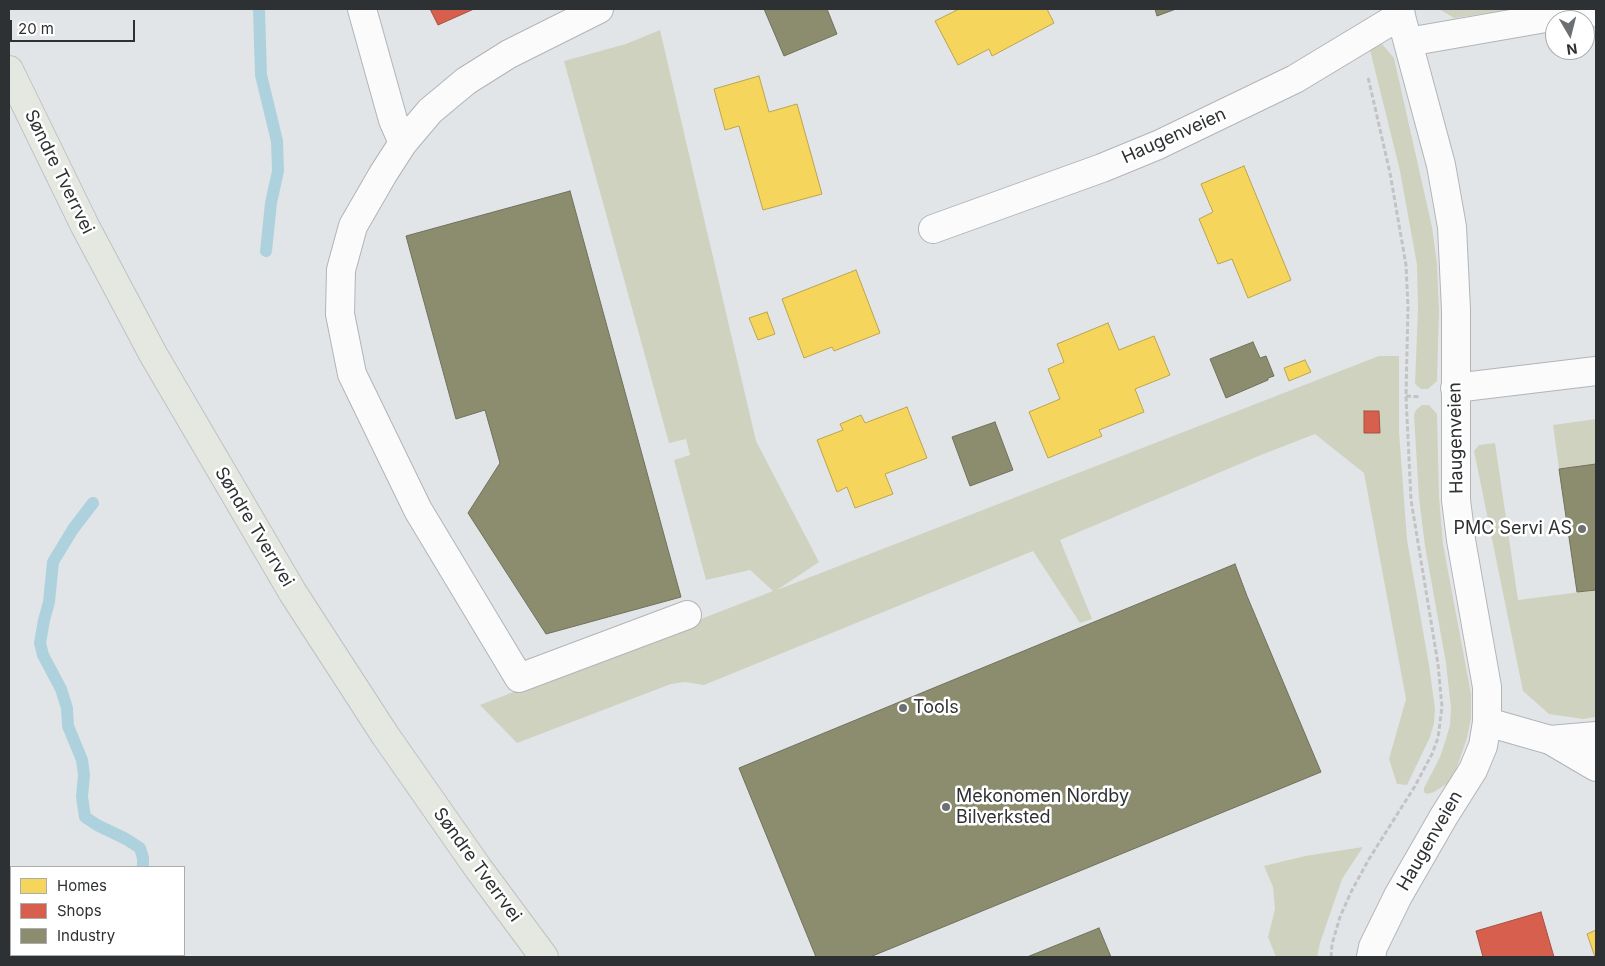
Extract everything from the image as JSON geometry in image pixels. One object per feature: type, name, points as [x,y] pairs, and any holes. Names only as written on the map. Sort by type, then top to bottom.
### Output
[{"type":"main road","name":"Søndre Tverrvei","points":[[9,70],[85,226],[148,346],[293,593],[390,743],[478,868],[544,957]]},
{"type":"street","points":[[362,9],[393,120],[404,143]]},
{"type":"street","points":[[599,9],[509,54],[466,81],[430,111],[404,143],[375,187],[353,226],[341,270],[340,314],[352,374],[418,510],[519,678],[687,615]]},
{"type":"street","name":"Haugenveien","points":[[933,229],[1102,168],[1158,145],[1295,79],[1359,41],[1400,12],[1441,165],[1452,227],[1456,310],[1456,500],[1487,686],[1487,722],[1483,746],[1473,770],[1398,896],[1370,957]]},
{"type":"street","points":[[1408,42],[1545,16]]},
{"type":"street","points":[[1455,388],[1596,371]]},
{"type":"street","points":[[1487,722],[1550,740],[1596,767]]},
{"type":"street","points":[[1550,740],[1596,736]]},
{"type":"path","points":[[1331,957],[1332,944],[1340,917],[1351,892],[1369,859],[1415,786],[1432,754],[1438,738],[1442,707],[1438,664],[1411,500],[1406,396],[1408,307],[1406,265],[1390,173],[1359,41]]},
{"type":"green space","points":[[1439,9],[1512,9],[1454,18]]},
{"type":"green space","points":[[660,30],[756,441],[819,562],[777,590],[1379,356],[1399,356],[1399,432],[1407,540],[1435,709],[1430,737],[1407,785],[1397,784],[1389,759],[1406,699],[1364,473],[1315,434],[1060,540],[1092,619],[1080,623],[1033,551],[704,685],[685,682],[671,684],[517,743],[480,705],[773,591],[750,570],[706,580],[674,460],[690,455],[686,439],[669,443],[564,61],[626,44]]},
{"type":"green space","points":[[1382,44],[1394,58],[1432,227],[1437,264],[1439,311],[1437,381],[1428,389],[1421,389],[1415,384],[1418,309],[1417,265],[1400,171],[1370,50]]},
{"type":"green space","points":[[1422,405],[1429,405],[1437,414],[1439,496],[1443,544],[1471,694],[1471,718],[1467,738],[1457,767],[1448,783],[1427,794],[1424,792],[1424,788],[1440,757],[1450,725],[1451,708],[1446,663],[1425,546],[1419,498],[1414,415],[1416,410]]},
{"type":"green space","points":[[1596,419],[1596,464],[1559,469],[1553,425]]},
{"type":"green space","points":[[1495,443],[1518,600],[1596,590],[1596,717],[1583,719],[1549,714],[1523,691],[1474,451],[1479,445]]},
{"type":"green space","points":[[1363,847],[1342,879],[1317,957],[1276,957],[1268,937],[1275,909],[1273,887],[1264,866],[1305,856]]},
{"type":"building: Homes","points":[[959,9],[1047,9],[1054,23],[992,56],[989,49],[958,65],[935,21]]},
{"type":"building: Homes","points":[[759,76],[769,112],[797,104],[822,194],[763,210],[739,126],[725,130],[714,89]]},
{"type":"building: Homes","points":[[1244,166],[1291,280],[1248,298],[1232,259],[1218,264],[1199,219],[1213,212],[1201,184]]},
{"type":"building: Homes","points":[[856,270],[880,333],[834,351],[832,347],[804,358],[782,299]]},
{"type":"building: Homes","points":[[767,312],[775,334],[758,340],[749,318]]},
{"type":"building: Homes","points":[[1108,323],[1119,350],[1154,336],[1170,375],[1135,389],[1144,412],[1099,430],[1102,436],[1048,458],[1029,412],[1060,399],[1048,369],[1064,362],[1057,344]]},
{"type":"building: Homes","points":[[1305,360],[1311,372],[1289,381],[1284,368]]},
{"type":"building: Homes","points":[[907,407],[927,458],[885,474],[893,494],[855,508],[847,487],[837,492],[817,440],[843,430],[840,424],[861,415],[865,423]]},
{"type":"building: Homes","points":[[1596,930],[1596,957],[1595,957],[1587,934]]},
{"type":"building: Shops","points":[[430,9],[474,9],[438,25]]},
{"type":"building: Shops","points":[[1364,411],[1379,411],[1380,433],[1364,433]]},
{"type":"building: Shops","points":[[1541,912],[1554,957],[1483,957],[1476,931]]},
{"type":"building: Industry","points":[[764,9],[827,9],[837,34],[784,56]]},
{"type":"building: Industry","points":[[1155,9],[1176,9],[1157,16]]},
{"type":"building: Industry","points":[[570,191],[681,597],[546,634],[468,513],[500,463],[485,410],[456,419],[406,236]]},
{"type":"building: Industry","points":[[1253,342],[1260,358],[1266,356],[1274,376],[1226,398],[1210,359]]},
{"type":"building: Industry","points":[[995,422],[1013,470],[970,486],[952,437]]},
{"type":"building: Industry","name":"PMC Servi AS","points":[[1596,464],[1596,590],[1577,592],[1559,469]]},
{"type":"building: Industry","points":[[1235,564],[1321,772],[870,957],[816,957],[739,768]]},
{"type":"building: Industry","points":[[1099,928],[1111,957],[1027,957]]},
{"type":"waterway","points":[[259,9],[261,75],[277,141],[278,171],[271,203],[266,251]]},
{"type":"waterway","points":[[93,503],[73,529],[53,562],[49,602],[40,643],[43,655],[61,689],[67,708],[68,726],[82,760],[84,775],[82,797],[85,817],[140,848],[143,866]]},
{"type":"place","name":"PMC Servi AS","points":[[1582,529]]},
{"type":"place","name":"Tools","points":[[903,708]]},
{"type":"place","name":"Mekonomen Nordby Bilverksted","points":[[946,807]]}]
